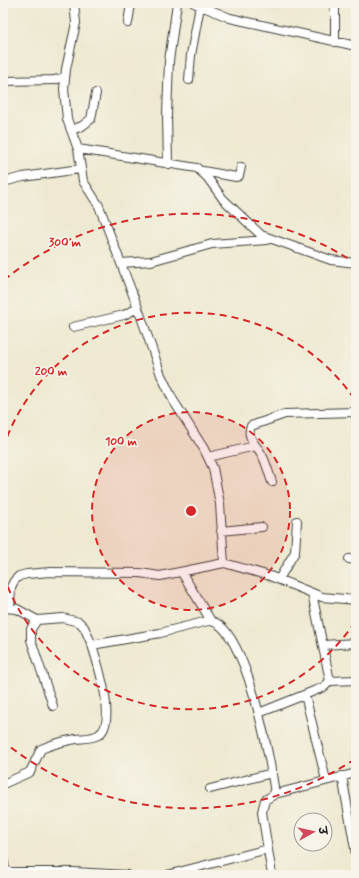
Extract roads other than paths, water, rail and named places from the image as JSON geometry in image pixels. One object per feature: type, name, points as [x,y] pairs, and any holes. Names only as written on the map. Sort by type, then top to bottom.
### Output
[{"type":"street","points":[[74,3],[76,23],[65,77],[66,108],[78,148],[83,181],[99,206],[138,308],[164,382],[173,400],[208,457],[217,483],[224,563]]},
{"type":"street","points":[[128,23],[131,3]]},
{"type":"street","points":[[168,164],[167,115],[169,61],[176,3]]},
{"type":"street","points":[[335,42],[336,3]]},
{"type":"street","points":[[189,80],[197,4],[230,18],[356,46]]},
{"type":"street","points":[[3,81],[54,80],[65,77]]},
{"type":"street","points":[[72,130],[82,126],[91,119],[96,93]]},
{"type":"street","points":[[78,148],[197,168],[203,171],[236,177],[239,176],[241,166]]},
{"type":"street","points":[[3,182],[23,176],[80,169]]},
{"type":"street","points":[[203,171],[223,199],[244,221],[261,235],[270,240],[331,260],[356,263]]},
{"type":"street","points":[[121,263],[150,261],[212,244],[270,240]]},
{"type":"street","points":[[73,327],[124,315],[138,308]]},
{"type":"street","points":[[272,482],[264,457],[255,446],[249,433],[251,426],[273,417],[301,412],[356,412]]},
{"type":"street","points":[[208,457],[255,446]]},
{"type":"street","points":[[279,579],[295,552],[297,521]]},
{"type":"street","points":[[221,531],[262,527]]},
{"type":"street","points":[[3,784],[30,772],[41,750],[66,741],[97,736],[103,730],[106,715],[104,690],[92,645],[84,627],[79,622],[63,618],[37,620],[17,609],[7,608],[14,580],[19,576],[50,572],[140,573],[160,576],[182,573],[224,563],[279,579],[312,593],[332,598],[356,600]]},
{"type":"street","points":[[182,573],[211,621]]},
{"type":"street","points":[[312,593],[330,681]]},
{"type":"street","points":[[37,620],[31,629],[32,640],[53,706]]},
{"type":"street","points":[[92,645],[160,633],[211,621],[218,623],[234,644],[244,666],[259,713],[275,794]]},
{"type":"street","points":[[323,645],[356,643]]},
{"type":"street","points":[[259,713],[324,687],[330,681],[356,680]]},
{"type":"street","points":[[305,695],[326,780]]},
{"type":"street","points":[[210,789],[272,773]]},
{"type":"street","points":[[272,875],[262,805],[265,800],[275,794],[356,773]]},
{"type":"street","points":[[342,776],[356,854]]},
{"type":"street","points":[[167,875],[268,849]]},
{"type":"street","points":[[3,858],[5,869],[9,872],[73,872],[128,875]]}]
